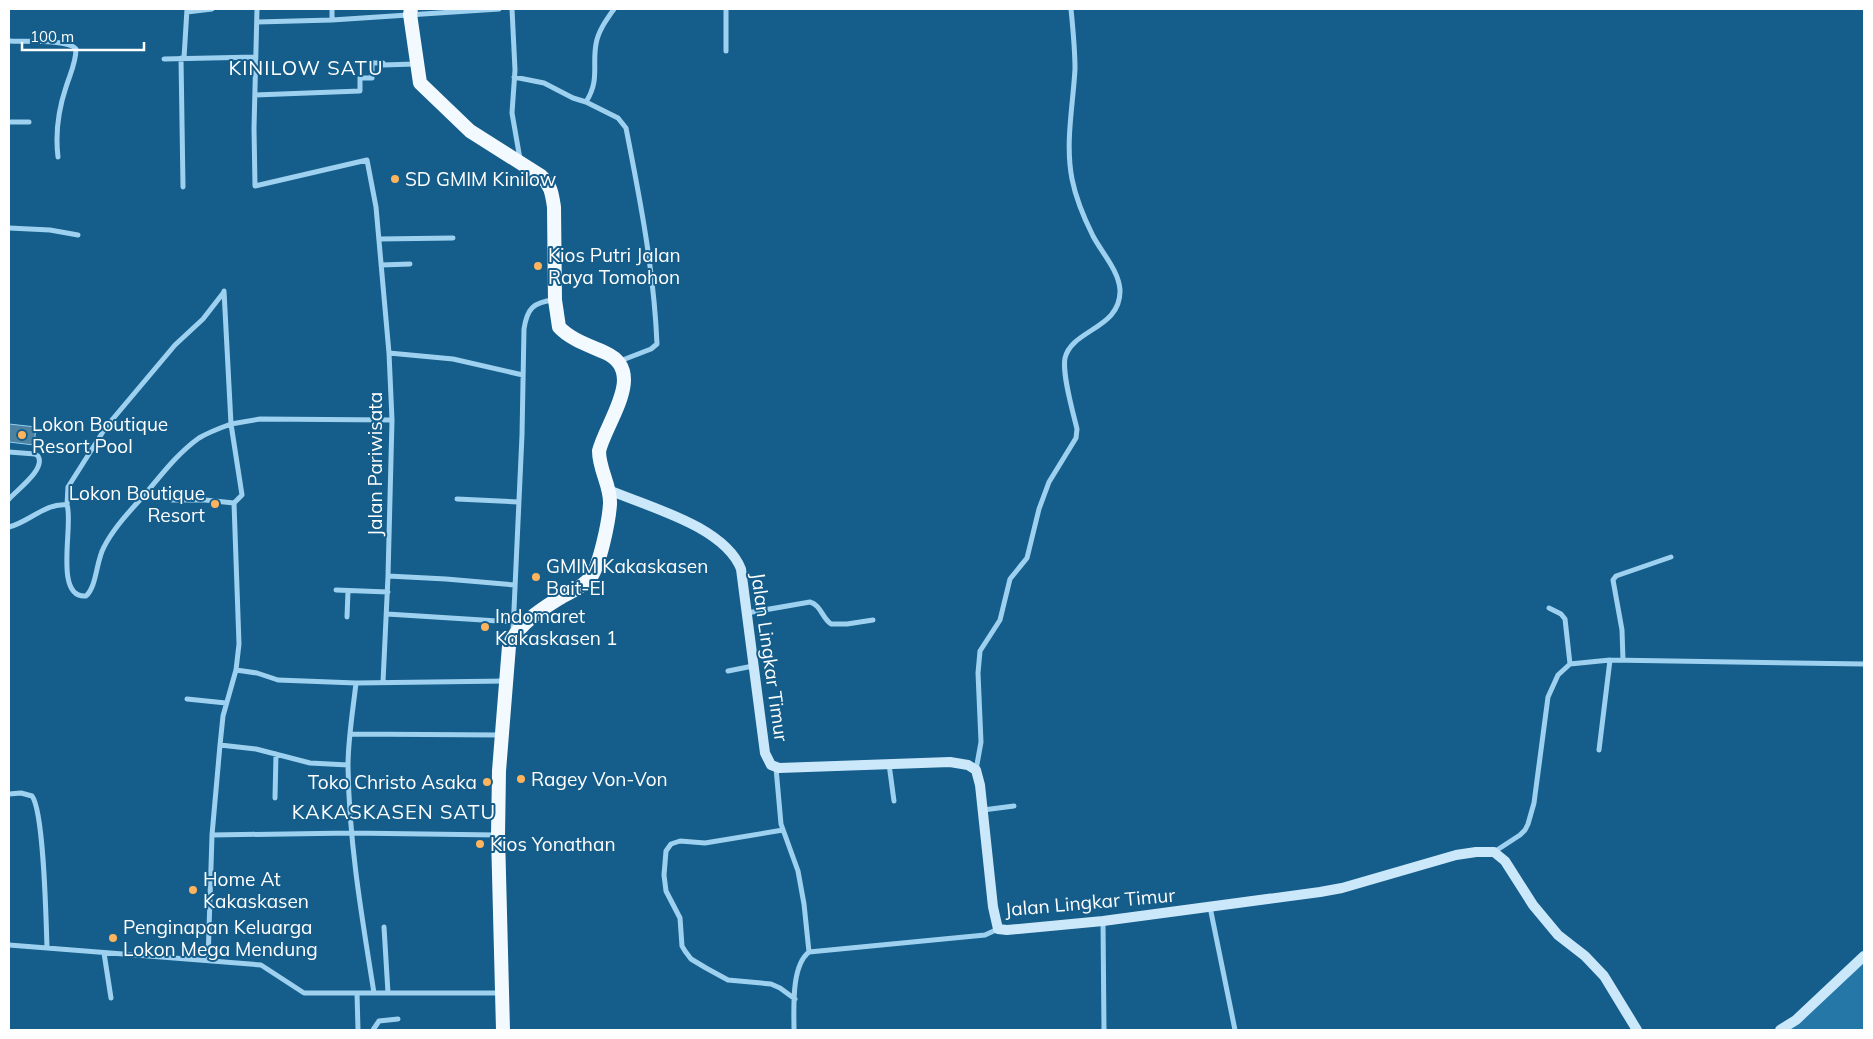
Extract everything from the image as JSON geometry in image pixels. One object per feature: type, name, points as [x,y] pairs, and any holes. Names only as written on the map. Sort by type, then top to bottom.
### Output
[{"type":"highway","points":[[410,12],[416,64],[420,83],[425,90],[470,131],[541,176],[548,183],[552,193],[554,300],[559,327],[562,331],[614,357],[619,361],[624,370],[624,385],[599,451],[600,463],[609,490],[609,511],[595,571],[584,583],[548,606],[513,636],[509,646],[499,771],[498,835],[503,1030]]},
{"type":"main road","name":"Jalan Lingkar Timur","points":[[609,490],[682,519],[718,540],[739,563],[765,753],[771,765],[776,768],[950,762],[968,765],[976,770],[993,907],[998,929],[1007,930],[1103,922],[1342,888],[1456,855],[1494,852]]},
{"type":"main road","points":[[1494,852],[1504,861],[1533,905],[1558,935],[1584,956],[1604,976],[1637,1030]]},
{"type":"main road","points":[[1780,1030],[1796,1020],[1864,956]]},
{"type":"street","points":[[183,187],[182,58],[187,10],[212,9]]},
{"type":"street","points":[[257,9],[255,95],[360,91],[360,78],[372,78],[372,63],[384,63],[383,65],[416,64]]},
{"type":"street","points":[[332,9],[332,20]]},
{"type":"street","points":[[257,22],[332,20],[410,12],[499,9]]},
{"type":"street","points":[[512,9],[514,78],[512,113],[521,164]]},
{"type":"street","points":[[586,102],[594,88],[596,77],[596,44],[604,24],[614,9]]},
{"type":"street","points":[[726,9],[726,51]]},
{"type":"street","points":[[976,770],[981,742],[978,673],[980,651],[1000,620],[1010,579],[1027,558],[1039,509],[1049,482],[1076,438],[1065,359],[1072,344],[1109,318],[1119,298],[1118,279],[1094,236],[1078,200],[1072,178],[1070,131],[1075,70],[1075,40],[1071,9]]},
{"type":"street","points":[[9,41],[64,43],[73,45],[76,49],[76,58],[59,111],[56,137],[58,157]]},
{"type":"street","points":[[164,59],[256,57]]},
{"type":"street","points":[[514,78],[544,83],[618,118],[626,128],[649,254],[656,311],[657,344],[651,349],[619,361]]},
{"type":"street","name":"Jalan Pariwisata","points":[[255,95],[255,186],[367,160],[376,207],[389,353],[392,420],[388,592],[383,682]]},
{"type":"street","points":[[9,122],[28,122]]},
{"type":"street","points":[[9,228],[50,230],[78,235]]},
{"type":"street","points":[[379,240],[453,238]]},
{"type":"street","points":[[381,265],[410,264]]},
{"type":"street","points":[[208,961],[212,835],[220,745],[223,716],[236,670],[239,644],[234,503],[242,495],[231,424],[228,397],[224,292],[203,319],[175,345],[106,427],[68,487],[66,545],[70,586],[76,596],[86,596],[90,593],[103,547],[124,517],[177,457],[207,434],[231,424],[260,419],[392,420]]},
{"type":"street","points":[[513,636],[526,317],[539,302],[554,300]]},
{"type":"street","points":[[389,353],[420,354],[452,359],[523,375]]},
{"type":"street","points":[[9,452],[35,454],[41,461],[28,480],[9,499]]},
{"type":"street","points":[[457,499],[518,502]]},
{"type":"street","points":[[172,500],[205,500],[234,503]]},
{"type":"street","points":[[9,527],[49,508],[63,504],[67,505]]},
{"type":"street","points":[[1623,660],[1622,630],[1613,580],[1616,576],[1671,557]]},
{"type":"street","points":[[388,576],[516,585]]},
{"type":"street","points":[[336,590],[388,592]]},
{"type":"street","points":[[347,617],[348,591]]},
{"type":"street","points":[[747,613],[810,602],[818,606],[824,618],[831,624],[847,624],[873,620]]},
{"type":"street","points":[[1549,608],[1564,616],[1570,664]]},
{"type":"street","points":[[387,614],[513,622]]},
{"type":"street","points":[[1599,750],[1610,660]]},
{"type":"street","points":[[1494,852],[1520,835],[1528,824],[1534,803],[1548,697],[1558,675],[1570,664],[1623,660],[1864,664]]},
{"type":"street","points":[[728,671],[754,666]]},
{"type":"street","points":[[236,670],[257,673],[278,680],[356,683],[506,681]]},
{"type":"street","points":[[356,683],[348,765],[351,833],[374,993]]},
{"type":"street","points":[[187,699],[226,703]]},
{"type":"street","points":[[351,734],[502,735]]},
{"type":"street","points":[[220,745],[256,749],[310,763],[348,765]]},
{"type":"street","points":[[275,798],[276,754]]},
{"type":"street","points":[[889,764],[894,802]]},
{"type":"street","points":[[776,768],[783,830],[798,871],[804,904],[809,952]]},
{"type":"street","points":[[9,794],[21,793],[32,796],[36,805],[40,835],[47,947]]},
{"type":"street","points":[[982,810],[1014,806]]},
{"type":"street","points":[[783,830],[705,843],[675,842],[666,851],[664,883],[668,896],[678,911],[682,946],[691,959],[728,980],[771,984],[780,988],[794,999]]},
{"type":"street","points":[[212,835],[351,833],[498,835]]},
{"type":"street","points":[[1210,907],[1235,1030]]},
{"type":"street","points":[[1103,922],[1104,1030]]},
{"type":"street","points":[[384,927],[388,993]]},
{"type":"street","points":[[794,1030],[796,976],[804,955],[809,952],[985,935],[998,929]]},
{"type":"street","points":[[9,945],[261,965],[302,992],[356,994],[502,992]]},
{"type":"street","points":[[104,953],[111,998]]},
{"type":"street","points":[[356,994],[358,1030]]},
{"type":"street","points":[[373,1030],[379,1021],[398,1019]]},
{"type":"shaded area","name":"Lokon Boutique Resort Pool","points":[[9,424],[36,427],[34,445],[9,442]]},
{"type":"shaded area","points":[[1864,956],[1864,1030],[1780,1030]]},
{"type":"place","name":"SD GMIM Kinilow","points":[[395,179]]},
{"type":"place","name":"Kios Putri Jalan Raya Tomohon","points":[[538,266]]},
{"type":"place","name":"Lokon Boutique Resort Pool","points":[[22,435]]},
{"type":"place","name":"Lokon Boutique Resort","points":[[215,504]]},
{"type":"place","name":"GMIM Kakaskasen Bait-El","points":[[536,577]]},
{"type":"place","name":"Indomaret Kakaskasen 1","points":[[485,627]]},
{"type":"place","name":"Ragey Von-Von","points":[[521,779]]},
{"type":"place","name":"Toko Christo Asaka","points":[[487,782]]},
{"type":"place","name":"Kios Yonathan","points":[[480,844]]},
{"type":"place","name":"Home At Kakaskasen","points":[[193,890]]},
{"type":"place","name":"Penginapan Keluarga Lokon Mega Mendung","points":[[113,938]]},
{"type":"district","name":"KINILOW SATU","points":[[306,67]]},
{"type":"district","name":"KAKASKASEN SATU","points":[[394,811]]}]
